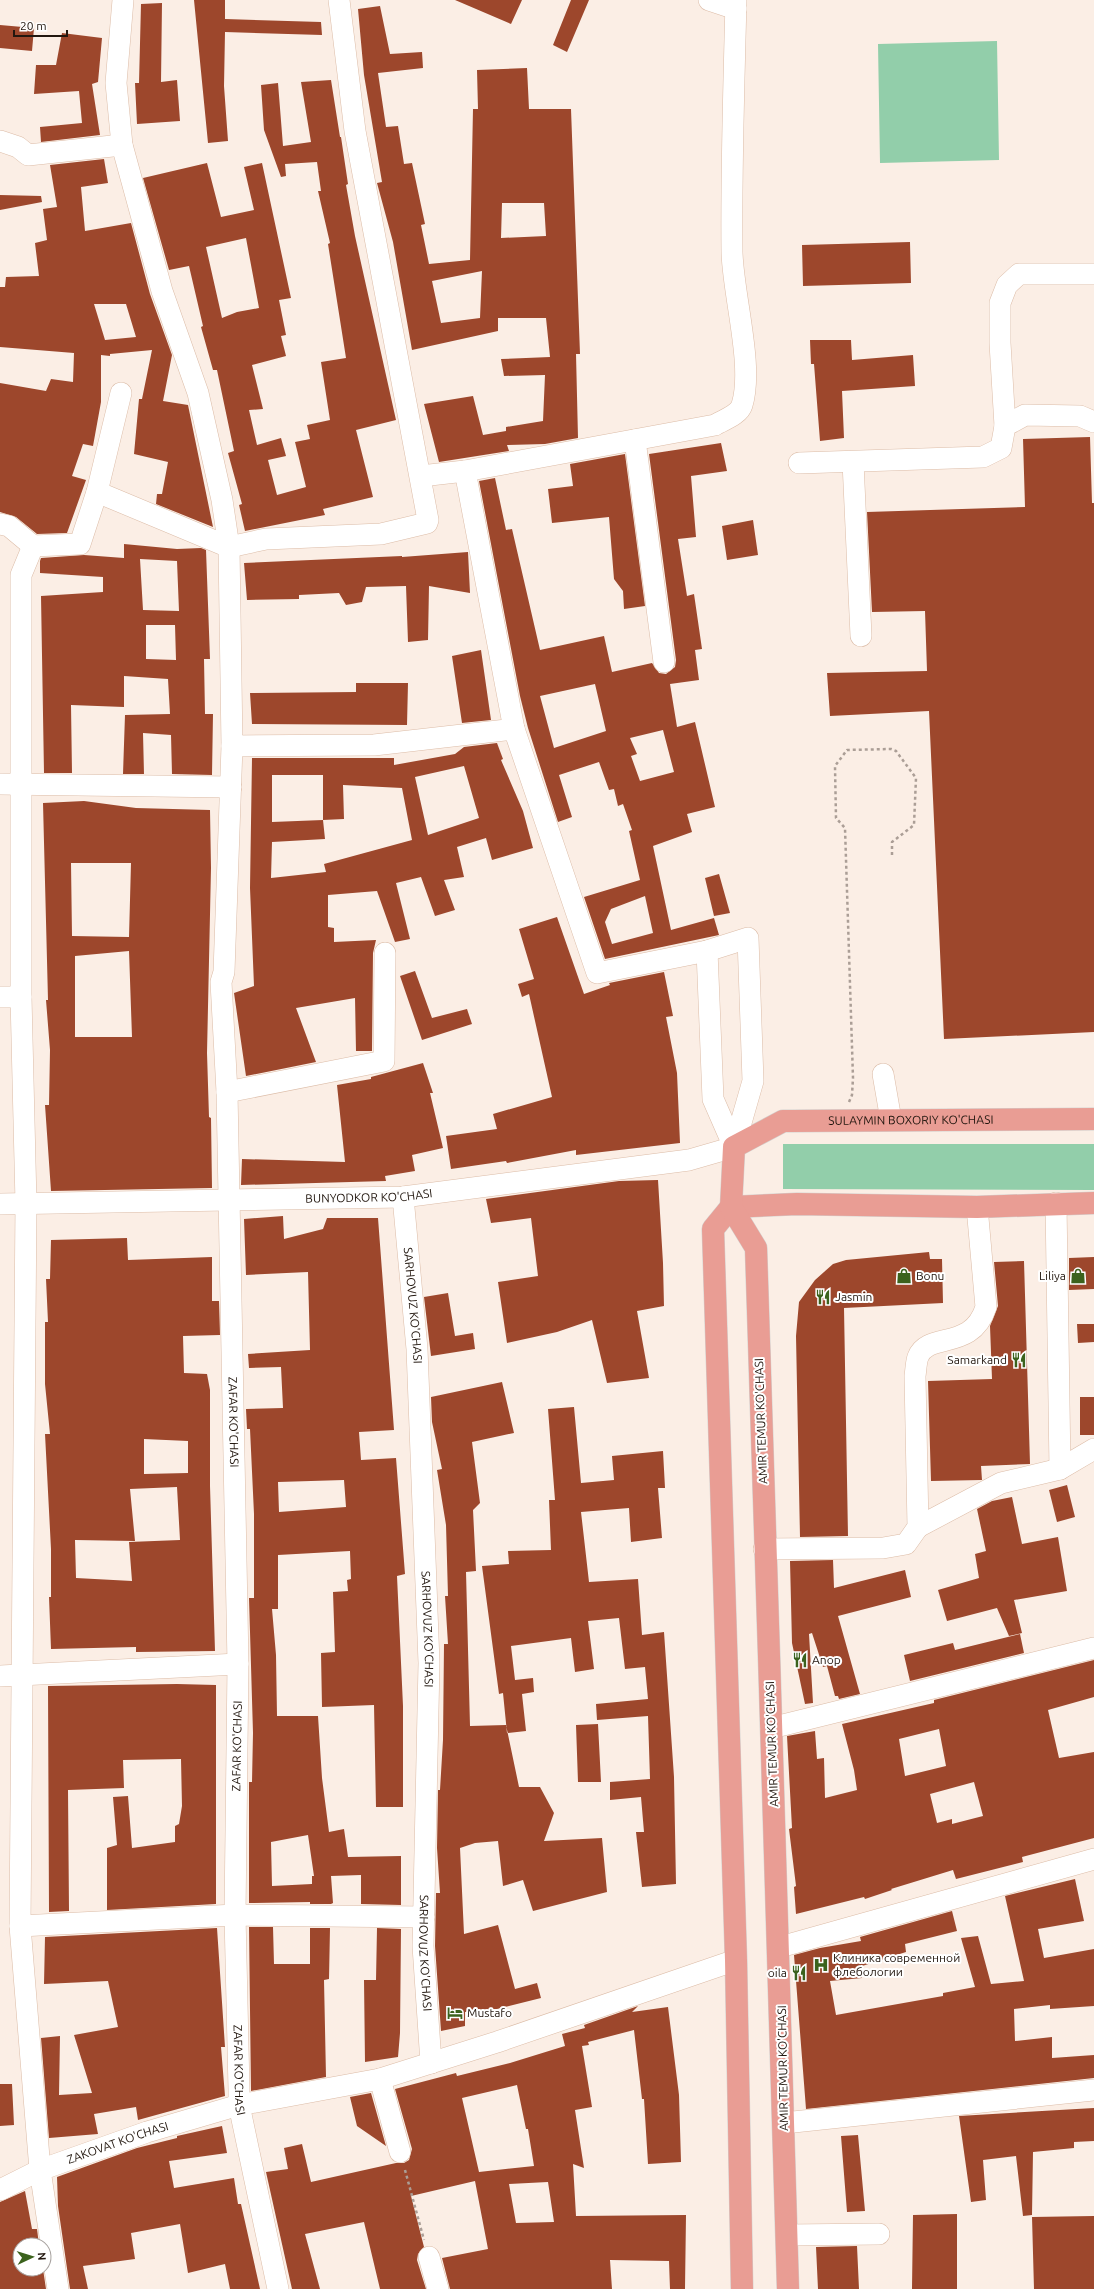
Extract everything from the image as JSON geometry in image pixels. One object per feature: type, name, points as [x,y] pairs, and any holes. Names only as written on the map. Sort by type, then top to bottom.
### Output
[{"type":"main road","name":"SULAYMIN BOXORIY KO'CHASI","points":[[734,1147],[783,1121],[1094,1120]]},
{"type":"main road","points":[[734,1147],[731,1207],[713,1229],[736,1960],[742,2289]]},
{"type":"main road","points":[[731,1207],[797,1204],[977,1207],[1056,1203],[1094,1203]]},
{"type":"main road","name":"AMIR TEMUR KO'CHASI","points":[[731,1207],[756,1248],[764,1549],[780,1947],[788,2289]]},
{"type":"street","name":"ZAFAR KO'CHASI","points":[[123,0],[116,83],[122,145],[162,291],[198,393],[222,500],[229,546],[232,746],[224,972],[221,982],[227,1092],[227,1200],[238,1664],[234,1915],[239,2105],[278,2289]]},
{"type":"street","points":[[97,492],[229,546],[266,539],[381,534],[426,523],[428,517],[421,476],[355,131],[339,0]]},
{"type":"street","points":[[421,476],[465,472],[715,425],[733,415],[741,407],[744,394],[745,368],[732,253],[736,5],[709,0]]},
{"type":"street","points":[[0,141],[18,147],[28,155],[122,145]]},
{"type":"street","points":[[799,463],[983,457],[1001,448],[1005,426],[1000,343],[1000,303],[1007,285],[1019,274],[1094,274]]},
{"type":"street","points":[[0,524],[9,526],[33,546],[80,544],[97,492],[121,393]]},
{"type":"street","points":[[1005,426],[1025,415],[1080,416],[1094,422]]},
{"type":"street","points":[[635,440],[664,662]]},
{"type":"street","points":[[852,462],[861,636]]},
{"type":"street","points":[[465,472],[514,729],[597,973],[707,951],[748,938],[753,1081],[734,1147]]},
{"type":"street","points":[[33,546],[21,575],[22,784],[20,997],[26,1203],[20,1926],[40,2170],[58,2289]]},
{"type":"street","points":[[232,746],[374,745],[514,729]]},
{"type":"street","points":[[0,784],[230,787]]},
{"type":"street","points":[[707,951],[713,1099],[734,1147]]},
{"type":"street","points":[[227,1092],[384,1061],[385,953]]},
{"type":"street","points":[[0,997],[20,997]]},
{"type":"street","points":[[883,1074],[891,1120]]},
{"type":"street","name":"BUNYODKOR KO'CHASI","points":[[0,1204],[403,1197],[689,1160],[734,1147]]},
{"type":"street","name":"SARHOVUZ KO'CHASI","points":[[403,1197],[417,1349],[429,1664],[424,1946],[431,2062]]},
{"type":"street","points":[[1056,1203],[1060,1470]]},
{"type":"street","points":[[918,1527],[915,1376],[918,1356],[927,1346],[969,1334],[982,1320],[986,1307],[977,1207]]},
{"type":"street","points":[[764,1549],[883,1548],[906,1544],[918,1527],[1001,1483],[1060,1470],[1094,1449]]},
{"type":"street","points":[[771,1728],[1094,1648]]},
{"type":"street","points":[[0,1676],[238,1664]]},
{"type":"street","points":[[780,1947],[1094,1859]]},
{"type":"street","points":[[20,1926],[234,1915],[424,1917]]},
{"type":"street","points":[[239,2105],[380,2079],[498,2042],[736,1960]]},
{"type":"street","points":[[380,2079],[400,2152]]},
{"type":"street","points":[[784,2124],[1094,2090]]},
{"type":"street","name":"ZAKOVAT KO'CHASI","points":[[0,2190],[40,2170],[147,2132],[239,2105]]},
{"type":"street","points":[[787,2235],[879,2234]]},
{"type":"street","points":[[429,2257],[438,2289]]},
{"type":"path","points":[[844,1105],[852,1095],[853,1078],[845,828],[836,818],[835,766],[847,750],[891,749],[896,751],[916,778],[914,825],[892,842],[892,855]]},
{"type":"path","points":[[400,2152],[429,2257]]},
{"type":"green space","points":[[997,41],[999,160],[880,163],[878,44]]},
{"type":"green space","points":[[783,1144],[1094,1144],[1094,1190],[783,1189]]},
{"type":"building","points":[[194,0],[225,0],[225,19],[321,22],[322,35],[225,32],[224,86],[228,141],[208,143]]},
{"type":"building","points":[[455,0],[522,0],[511,24]]},
{"type":"building","points":[[571,0],[589,0],[567,52],[553,45]]},
{"type":"building","points":[[162,3],[161,82],[177,80],[180,121],[137,124],[135,83],[139,83],[141,4]]},
{"type":"building","points":[[380,6],[390,54],[422,52],[423,68],[378,73],[386,127],[398,126],[404,164],[412,163],[425,224],[421,225],[429,264],[470,260],[473,109],[478,109],[477,70],[527,68],[529,109],[571,109],[580,354],[576,354],[578,438],[545,444],[507,445],[509,451],[439,462],[424,404],[473,396],[483,435],[506,431],[506,427],[543,421],[545,375],[504,376],[501,359],[550,357],[546,318],[498,318],[498,331],[412,350],[393,242],[377,183],[382,182],[364,75],[358,9]],"holes":[[[502,203],[544,203],[546,236],[501,238]],[[482,271],[480,318],[441,323],[432,281]]]},
{"type":"building","points":[[0,25],[34,28],[32,51],[0,48]]},
{"type":"building","points":[[62,33],[102,38],[98,82],[92,84],[100,135],[41,142],[40,127],[82,123],[79,91],[34,94],[36,65],[56,65]]},
{"type":"building","points":[[331,80],[341,137],[348,184],[346,185],[355,236],[396,420],[356,430],[373,497],[323,509],[325,515],[245,531],[239,505],[242,504],[228,453],[234,451],[217,370],[213,370],[201,327],[203,326],[189,266],[169,270],[143,178],[207,163],[221,217],[254,210],[244,167],[262,163],[291,298],[279,300],[286,335],[281,336],[286,356],[252,365],[263,409],[249,410],[257,445],[281,438],[286,456],[268,460],[277,495],[306,487],[295,442],[310,439],[307,425],[330,420],[321,362],[346,358],[328,244],[330,243],[318,191],[321,191],[317,162],[285,164],[286,176],[281,177],[264,130],[261,85],[278,83],[283,146],[311,142],[301,82]],"holes":[[[246,238],[259,308],[237,312],[222,318],[206,247]]]},
{"type":"building","points":[[104,159],[108,183],[81,187],[85,231],[131,223],[150,294],[172,355],[163,401],[188,405],[213,527],[156,504],[157,494],[162,494],[168,462],[134,454],[139,399],[142,399],[152,350],[110,354],[110,356],[101,355],[101,402],[93,446],[83,444],[72,476],[86,480],[67,533],[37,534],[16,517],[0,512],[0,383],[46,391],[51,379],[73,382],[74,353],[0,347],[0,287],[5,287],[6,277],[39,276],[35,243],[47,240],[43,209],[57,207],[50,165]],"holes":[[[94,304],[126,304],[136,337],[105,340]]]},
{"type":"building","points":[[0,195],[41,196],[42,202],[0,210]]},
{"type":"building","points":[[910,242],[911,283],[803,286],[802,245]]},
{"type":"building","points":[[810,340],[851,340],[852,360],[913,355],[915,386],[842,391],[844,438],[820,441],[814,364],[811,364]]},
{"type":"building","points":[[1090,437],[1092,503],[1094,503],[1094,1032],[944,1039],[929,711],[830,716],[827,673],[927,671],[925,611],[872,612],[867,512],[1025,507],[1023,439]]},
{"type":"building","points":[[721,443],[727,471],[691,476],[696,537],[678,539],[687,596],[694,594],[702,649],[695,650],[699,680],[670,684],[677,727],[695,722],[715,807],[687,814],[692,832],[653,846],[671,930],[714,918],[719,935],[605,959],[584,897],[640,880],[629,831],[632,830],[623,804],[618,806],[614,789],[609,790],[599,762],[559,775],[572,817],[558,822],[528,728],[520,696],[479,481],[495,478],[506,530],[512,529],[540,650],[604,636],[612,672],[652,663],[659,673],[666,674],[675,667],[676,660],[649,454]],"holes":[[[595,684],[606,731],[554,748],[540,696]],[[663,730],[674,772],[640,781],[631,756],[637,754],[630,738]],[[645,896],[653,933],[612,944],[605,922],[611,909]]]},
{"type":"building","points":[[625,454],[645,606],[624,609],[623,591],[614,579],[609,517],[552,523],[548,489],[573,486],[570,464]]},
{"type":"building","points":[[753,520],[758,555],[727,560],[722,526]]},
{"type":"building","points":[[124,544],[177,549],[201,548],[206,550],[210,659],[204,659],[205,714],[213,714],[212,775],[172,774],[171,735],[143,733],[144,774],[123,774],[125,715],[170,714],[168,679],[124,676],[124,707],[71,705],[72,773],[44,773],[41,596],[103,592],[103,577],[40,573],[41,558],[84,555],[124,558]],"holes":[[[140,559],[177,561],[179,611],[143,610]],[[146,625],[175,625],[176,660],[146,659]]]},
{"type":"building","points":[[468,552],[470,593],[429,586],[428,640],[408,642],[406,586],[366,587],[362,602],[346,605],[339,593],[299,595],[299,599],[247,600],[244,563],[402,557]]},
{"type":"building","points":[[481,650],[491,720],[462,723],[452,656]]},
{"type":"building","points":[[356,683],[408,683],[407,725],[252,724],[250,693],[356,692]]},
{"type":"building","points":[[497,743],[503,759],[501,760],[523,811],[533,848],[492,860],[486,838],[457,847],[464,877],[444,880],[455,910],[435,916],[421,877],[396,883],[410,939],[395,942],[377,891],[328,895],[328,927],[334,928],[334,942],[376,940],[373,953],[372,1051],[356,1051],[355,998],[296,1008],[316,1062],[246,1076],[234,993],[254,986],[250,888],[252,758],[394,758],[394,765],[455,754],[464,747]],"holes":[[[464,766],[479,818],[428,835],[415,777]],[[272,775],[323,775],[323,820],[272,822]],[[343,785],[402,788],[412,840],[324,864],[326,872],[271,878],[272,842],[325,839],[323,820],[344,819]]]},
{"type":"building","points":[[84,801],[136,808],[210,810],[211,868],[207,1053],[209,1117],[211,1118],[212,1188],[51,1191],[45,1105],[49,1105],[50,1050],[46,1000],[48,1000],[43,803]],"holes":[[[71,863],[131,863],[129,937],[72,936]],[[129,951],[132,1037],[75,1037],[75,956]]]},
{"type":"building","points":[[719,874],[730,913],[714,916],[705,878]]},
{"type":"building","points":[[557,917],[584,994],[610,985],[609,983],[664,972],[673,1016],[666,1017],[677,1073],[680,1143],[576,1155],[576,1150],[507,1163],[506,1161],[451,1169],[446,1136],[497,1129],[493,1114],[552,1097],[529,994],[522,997],[518,984],[534,979],[519,929]]},
{"type":"building","points":[[415,971],[432,1018],[467,1009],[472,1024],[422,1040],[400,976]]},
{"type":"building","points":[[423,1063],[433,1093],[430,1093],[443,1148],[412,1155],[415,1171],[385,1176],[386,1181],[241,1185],[242,1159],[345,1162],[337,1085],[371,1079],[371,1077]]},
{"type":"building","points":[[658,1180],[664,1306],[637,1311],[649,1378],[607,1383],[592,1320],[557,1332],[507,1343],[498,1282],[538,1276],[531,1218],[491,1223],[486,1199],[619,1181]]},
{"type":"building","points":[[283,1216],[284,1239],[323,1229],[327,1218],[378,1218],[394,1430],[359,1432],[361,1460],[396,1458],[405,1574],[397,1576],[403,1706],[403,1807],[376,1807],[374,1705],[322,1707],[321,1653],[335,1652],[333,1592],[348,1591],[347,1580],[351,1579],[350,1551],[278,1555],[278,1609],[272,1609],[276,1655],[277,1716],[318,1716],[322,1778],[329,1832],[344,1829],[348,1857],[401,1856],[401,1905],[361,1904],[361,1875],[331,1876],[333,1903],[331,1904],[310,1904],[310,1902],[249,1903],[249,1782],[252,1782],[253,1733],[249,1598],[254,1598],[254,1514],[250,1429],[247,1429],[246,1409],[283,1408],[281,1367],[249,1368],[248,1354],[310,1350],[308,1272],[246,1275],[244,1219]],"holes":[[[344,1480],[346,1507],[279,1512],[278,1482]],[[308,1835],[314,1876],[312,1876],[312,1884],[272,1886],[271,1842]]]},
{"type":"building","points":[[127,1238],[128,1260],[212,1257],[212,1301],[219,1301],[220,1335],[183,1336],[184,1373],[207,1374],[210,1390],[210,1486],[215,1651],[136,1652],[136,1647],[51,1649],[49,1597],[51,1597],[51,1549],[45,1434],[50,1434],[45,1384],[45,1322],[48,1322],[46,1279],[50,1279],[51,1240]],"holes":[[[144,1439],[188,1441],[188,1473],[144,1474]],[[177,1487],[180,1540],[129,1542],[132,1581],[76,1578],[75,1540],[135,1541],[130,1489]]]},
{"type":"building","points":[[929,1252],[930,1259],[942,1259],[943,1303],[844,1308],[848,1536],[800,1537],[796,1336],[799,1302],[815,1280],[833,1264],[846,1260]]},
{"type":"building","points":[[1094,1257],[1094,1289],[1069,1290],[1069,1258]]},
{"type":"building","points":[[1024,1261],[1030,1464],[981,1466],[982,1480],[931,1481],[928,1381],[992,1379],[990,1326],[998,1306],[994,1262]]},
{"type":"building","points":[[448,1293],[455,1336],[473,1333],[475,1349],[431,1356],[424,1297]]},
{"type":"building","points":[[1077,1324],[1094,1324],[1094,1342],[1078,1343]]},
{"type":"building","points":[[502,1382],[514,1433],[472,1442],[480,1503],[473,1510],[476,1571],[466,1572],[470,1726],[506,1725],[519,1787],[540,1787],[554,1813],[544,1841],[602,1838],[607,1892],[533,1911],[523,1880],[503,1886],[498,1841],[475,1843],[460,1848],[464,1934],[498,1925],[515,1989],[537,1983],[541,1998],[497,2009],[465,2012],[465,2026],[441,2031],[435,1946],[436,1893],[440,1893],[437,1848],[438,1790],[440,1790],[443,1740],[444,1644],[448,1644],[445,1596],[448,1596],[446,1525],[437,1470],[442,1469],[432,1422],[431,1397]]},
{"type":"building","points":[[1080,1397],[1094,1397],[1094,1435],[1080,1435]]},
{"type":"building","points":[[574,1407],[581,1483],[614,1480],[612,1456],[663,1451],[665,1488],[658,1488],[662,1538],[631,1542],[629,1508],[581,1512],[589,1582],[638,1579],[642,1635],[664,1632],[674,1777],[676,1884],[642,1887],[636,1832],[644,1832],[641,1797],[610,1800],[610,1782],[650,1779],[648,1716],[597,1720],[596,1704],[648,1699],[645,1667],[625,1669],[619,1618],[588,1621],[594,1669],[575,1672],[571,1638],[511,1646],[515,1680],[533,1678],[534,1692],[522,1694],[526,1731],[507,1733],[503,1693],[499,1694],[482,1566],[509,1564],[508,1551],[551,1550],[549,1500],[555,1500],[548,1409]]},
{"type":"building","points":[[1067,1485],[1075,1517],[1057,1522],[1049,1490]]},
{"type":"building","points":[[1012,1497],[1022,1544],[1058,1537],[1067,1591],[1014,1600],[1022,1633],[1009,1636],[997,1608],[947,1621],[938,1590],[979,1578],[975,1554],[986,1551],[977,1509],[992,1501]]},
{"type":"building","points":[[833,1560],[834,1588],[905,1570],[911,1597],[838,1616],[860,1694],[839,1699],[838,1696],[835,1696],[827,1666],[823,1667],[812,1633],[809,1634],[813,1703],[805,1704],[792,1643],[790,1561]]},
{"type":"building","points":[[1020,1634],[1024,1653],[910,1681],[904,1655],[953,1643],[955,1650]]},
{"type":"building","points":[[1094,1660],[1094,1697],[1048,1710],[1059,1758],[1094,1752],[1094,1838],[1022,1857],[1023,1862],[956,1879],[953,1870],[891,1889],[892,1890],[865,1899],[864,1897],[796,1914],[794,1887],[796,1886],[789,1829],[792,1828],[787,1736],[815,1731],[817,1759],[824,1758],[825,1798],[857,1790],[854,1770],[842,1724],[934,1703],[934,1700]],"holes":[[[939,1729],[946,1766],[905,1776],[899,1739]],[[974,1782],[983,1816],[952,1824],[952,1819],[937,1823],[930,1794]]]},
{"type":"building","points":[[177,1684],[216,1685],[216,1904],[107,1910],[107,1848],[117,1845],[113,1797],[128,1796],[132,1848],[175,1842],[175,1826],[179,1824],[182,1806],[181,1759],[123,1760],[124,1788],[68,1790],[69,1911],[49,1912],[48,1686]]},
{"type":"building","points":[[598,1724],[601,1782],[578,1782],[576,1725]]},
{"type":"building","points":[[1075,1879],[1084,1921],[1038,1929],[1044,1958],[1094,1949],[1094,2006],[1050,2009],[1050,2005],[1014,2009],[1015,2041],[1052,2037],[1052,2058],[1094,2055],[1094,2078],[806,2109],[794,1955],[820,1948],[861,1941],[860,1937],[952,1911],[957,1931],[905,1944],[906,1952],[859,1967],[862,1978],[830,1981],[836,2015],[943,1996],[943,1993],[975,1987],[961,1938],[978,1936],[991,1984],[1024,1981],[1005,1896]]},
{"type":"building","points":[[249,1927],[273,1927],[274,1964],[310,1964],[310,1928],[330,1928],[329,1979],[324,1980],[326,2077],[251,2091]]},
{"type":"building","points":[[217,1928],[225,2047],[221,2047],[225,2096],[138,2120],[136,2107],[94,2114],[98,2134],[49,2138],[41,2038],[60,2036],[59,2095],[92,2093],[74,2035],[118,2027],[108,1981],[44,1984],[45,1937]]},
{"type":"building","points":[[377,1928],[401,1929],[400,2033],[398,2057],[365,2062],[364,1980],[376,1980]]},
{"type":"building","points":[[638,2006],[632,2012],[668,2007],[679,2095],[681,2162],[648,2164],[644,2099],[642,2099],[634,2030],[588,2042],[589,2045],[582,2046],[592,2107],[575,2110],[584,2168],[573,2164],[576,2216],[686,2215],[685,2289],[670,2289],[669,2261],[610,2260],[612,2289],[450,2289],[442,2258],[488,2249],[475,2181],[411,2196],[424,2247],[418,2254],[417,2260],[426,2289],[380,2289],[364,2222],[305,2234],[320,2289],[292,2289],[266,2172],[288,2169],[284,2148],[302,2144],[311,2182],[396,2163],[404,2163],[409,2160],[412,2149],[395,2089],[456,2073],[457,2076],[510,2063],[565,2046],[562,2034],[585,2028],[584,2025]],"holes":[[[517,2085],[526,2129],[528,2129],[534,2166],[479,2172],[462,2098]],[[548,2182],[554,2222],[516,2223],[509,2184]]]},
{"type":"building","points":[[0,2084],[12,2084],[14,2125],[0,2126]]},
{"type":"building","points":[[371,2093],[386,2146],[357,2126],[350,2097]]},
{"type":"building","points":[[1094,2108],[1094,2141],[1074,2142],[1074,2148],[1033,2152],[1032,2215],[1023,2216],[1016,2156],[983,2160],[986,2200],[971,2202],[959,2116]]},
{"type":"building","points":[[222,2126],[227,2153],[169,2161],[174,2188],[234,2178],[238,2204],[241,2204],[260,2289],[230,2289],[225,2264],[188,2273],[180,2224],[131,2233],[135,2259],[83,2266],[88,2289],[70,2289],[58,2206],[57,2177],[137,2148],[177,2138],[177,2136]]},
{"type":"building","points":[[858,2135],[865,2211],[847,2212],[841,2136]]},
{"type":"building","points":[[25,2191],[32,2229],[37,2229],[38,2237],[12,2237],[12,2277],[44,2277],[46,2289],[0,2289],[0,2202]]},
{"type":"building","points":[[957,2214],[957,2289],[912,2289],[913,2215]]},
{"type":"building","points":[[1094,2216],[1094,2289],[1034,2289],[1032,2217]]},
{"type":"building","points":[[857,2246],[859,2289],[818,2289],[816,2247]]},
{"type":"place","name":"Bonu","points":[[904,1276]]},
{"type":"place","name":"Liliya","points":[[1078,1276]]},
{"type":"place","name":"Jasmin","points":[[823,1297]]},
{"type":"place","name":"Samarkand","points":[[1019,1360]]},
{"type":"place","name":"Anop","points":[[800,1660]]},
{"type":"place","name":"Клиника современной флебологии","points":[[821,1965]]},
{"type":"place","name":"oila","points":[[799,1973]]},
{"type":"place","name":"Mustafo","points":[[455,2013]]}]
